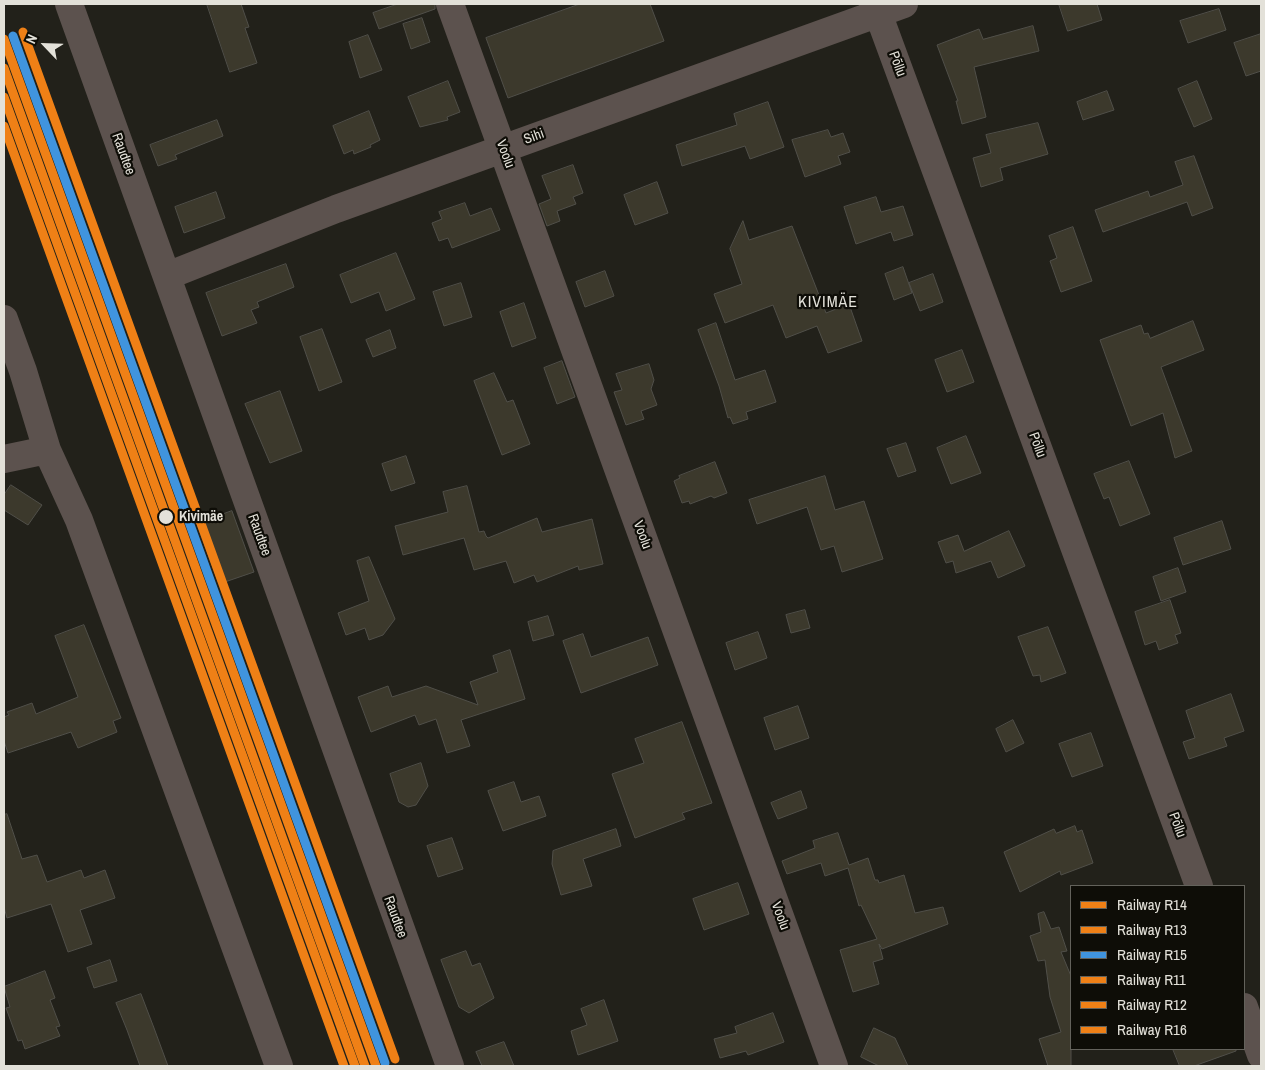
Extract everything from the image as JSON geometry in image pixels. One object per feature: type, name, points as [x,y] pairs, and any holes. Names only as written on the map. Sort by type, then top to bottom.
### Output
[{"type":"street","name":"Raudtee","points":[[69,4],[450,1066]]},
{"type":"street","name":"Voolu","points":[[450,4],[834,1066]]},
{"type":"street","name":"Sihi","points":[[167,276],[336,209],[876,8],[904,4]]},
{"type":"street","name":"Põllu","points":[[876,8],[1199,885]]},
{"type":"street","points":[[4,319],[23,370],[47,450],[79,520],[279,1066]]},
{"type":"street","points":[[4,459],[47,450]]},
{"type":"street","points":[[1245,1010],[1261,1055]]},
{"type":"building","points":[[207,4],[241,4],[249,27],[245,28],[257,63],[230,72]]},
{"type":"building","points":[[398,4],[435,4],[435,9],[379,29],[373,13]]},
{"type":"building","points":[[580,4],[650,4],[664,41],[508,98],[486,38]]},
{"type":"building","points":[[1059,4],[1097,4],[1102,20],[1068,31]]},
{"type":"building","points":[[1219,9],[1226,30],[1188,43],[1180,21]]},
{"type":"building","points":[[422,18],[430,42],[411,49],[403,24]]},
{"type":"building","points":[[1033,26],[1039,51],[974,67],[986,117],[962,124],[956,101],[958,101],[937,45],[979,29],[983,39]]},
{"type":"building","points":[[1261,34],[1261,71],[1246,76],[1234,43]]},
{"type":"building","points":[[368,35],[382,70],[360,78],[349,42]]},
{"type":"building","points":[[448,81],[460,112],[447,117],[448,120],[420,127],[408,97]]},
{"type":"building","points":[[1197,81],[1212,119],[1194,127],[1178,89]]},
{"type":"building","points":[[1107,91],[1114,110],[1083,120],[1077,102]]},
{"type":"building","points":[[768,102],[784,147],[750,159],[745,146],[682,166],[676,145],[737,125],[734,114]]},
{"type":"building","points":[[369,111],[380,140],[370,145],[371,147],[354,154],[353,150],[344,154],[333,126]]},
{"type":"building","points":[[217,120],[223,136],[175,155],[177,159],[158,166],[150,145]]},
{"type":"building","points":[[1038,123],[1048,154],[1000,168],[1003,180],[981,187],[973,158],[991,153],[986,135]]},
{"type":"building","points":[[828,130],[831,137],[843,133],[850,152],[838,156],[841,164],[805,177],[792,140]]},
{"type":"building","points":[[1194,156],[1213,208],[1192,216],[1187,202],[1103,232],[1095,210],[1148,191],[1150,197],[1183,185],[1175,162]]},
{"type":"building","points":[[573,165],[583,193],[573,197],[576,204],[557,211],[560,221],[547,226],[539,204],[551,199],[542,176]]},
{"type":"building","points":[[657,182],[668,213],[635,225],[624,195]]},
{"type":"building","points":[[216,192],[225,218],[184,233],[175,207]]},
{"type":"building","points":[[876,197],[881,212],[903,206],[913,235],[894,241],[891,232],[856,244],[844,207]]},
{"type":"building","points":[[465,203],[470,216],[491,208],[500,230],[452,248],[448,238],[439,241],[432,223],[442,219],[439,212]]},
{"type":"building","points":[[743,221],[749,240],[792,226],[826,313],[849,304],[862,341],[828,353],[817,326],[786,338],[773,305],[725,323],[714,294],[742,284],[730,249]]},
{"type":"building","points":[[1073,227],[1092,281],[1061,292],[1050,261],[1057,258],[1049,236]]},
{"type":"building","points":[[396,253],[415,299],[386,311],[379,292],[351,303],[340,275]]},
{"type":"building","points":[[286,264],[294,287],[257,302],[259,307],[251,310],[257,323],[222,336],[206,293]]},
{"type":"building","points":[[903,267],[912,293],[894,300],[885,274]]},
{"type":"building","points":[[605,271],[614,296],[585,307],[576,282]]},
{"type":"building","points":[[933,274],[943,302],[920,311],[909,283]]},
{"type":"building","points":[[461,283],[472,317],[444,326],[433,292]]},
{"type":"building","points":[[524,303],[536,338],[512,347],[500,312]]},
{"type":"building","points":[[1193,321],[1204,350],[1161,367],[1192,451],[1175,458],[1163,413],[1131,426],[1100,340],[1141,325],[1144,334],[1148,333],[1150,338]]},
{"type":"building","points":[[716,323],[735,380],[765,370],[776,402],[746,412],[748,419],[733,424],[730,417],[728,418],[719,386],[698,330]]},
{"type":"building","points":[[322,329],[342,382],[319,391],[300,337]]},
{"type":"building","points":[[390,330],[396,348],[373,357],[366,340]]},
{"type":"building","points":[[962,350],[974,382],[947,392],[935,360]]},
{"type":"building","points":[[562,361],[575,397],[557,404],[544,368]]},
{"type":"building","points":[[649,364],[654,380],[651,389],[657,405],[641,411],[644,419],[626,425],[614,392],[622,390],[616,374]]},
{"type":"building","points":[[494,373],[507,402],[513,400],[530,444],[502,455],[474,381]]},
{"type":"building","points":[[280,391],[302,451],[270,463],[245,404]]},
{"type":"building","points":[[966,436],[981,473],[951,484],[937,448]]},
{"type":"building","points":[[906,443],[916,471],[898,477],[887,449]]},
{"type":"building","points":[[406,456],[415,483],[391,491],[382,464]]},
{"type":"building","points":[[1129,461],[1150,514],[1120,526],[1109,497],[1104,499],[1094,474]]},
{"type":"building","points":[[715,462],[727,493],[714,498],[711,496],[690,504],[689,501],[682,503],[674,481],[680,478],[679,476]]},
{"type":"building","points":[[825,476],[835,510],[864,501],[883,559],[842,572],[834,546],[821,550],[807,507],[757,524],[749,500]]},
{"type":"building","points":[[11,485],[42,505],[28,525],[4,510],[4,495]]},
{"type":"building","points":[[467,486],[479,532],[484,531],[488,538],[537,518],[542,532],[592,519],[603,564],[579,570],[578,566],[537,582],[534,575],[514,583],[506,561],[474,570],[464,538],[403,555],[395,526],[448,512],[443,492]]},
{"type":"building","points":[[232,511],[254,572],[219,584],[197,524]]},
{"type":"building","points":[[1222,521],[1231,549],[1183,565],[1174,538]]},
{"type":"building","points":[[1009,531],[1025,566],[998,578],[991,561],[956,573],[953,561],[946,563],[938,542],[958,535],[964,551]]},
{"type":"building","points":[[369,557],[395,619],[383,635],[369,640],[365,628],[346,635],[338,613],[369,601],[357,561]]},
{"type":"building","points":[[1178,568],[1186,592],[1161,601],[1153,577]]},
{"type":"building","points":[[1170,600],[1181,633],[1175,635],[1178,643],[1159,650],[1156,641],[1145,645],[1135,612]]},
{"type":"building","points":[[805,610],[810,628],[791,633],[786,615]]},
{"type":"building","points":[[548,616],[554,635],[533,641],[528,622]]},
{"type":"building","points":[[84,625],[121,718],[113,721],[117,732],[78,748],[71,732],[8,753],[4,741],[4,717],[9,715],[7,712],[32,703],[36,714],[78,697],[55,636]]},
{"type":"building","points":[[1048,627],[1066,673],[1041,682],[1040,675],[1033,676],[1018,637]]},
{"type":"building","points":[[758,632],[767,658],[735,670],[726,643]]},
{"type":"building","points":[[583,634],[591,657],[648,637],[658,665],[581,693],[563,641]]},
{"type":"building","points":[[510,650],[525,699],[461,720],[470,746],[447,753],[436,719],[419,725],[415,715],[371,732],[358,697],[388,686],[392,697],[426,686],[478,705],[470,682],[498,672],[493,656]]},
{"type":"building","points":[[1231,694],[1244,731],[1224,738],[1227,746],[1189,759],[1183,742],[1195,738],[1186,711]]},
{"type":"building","points":[[798,706],[809,738],[775,750],[764,718]]},
{"type":"building","points":[[1013,720],[1024,743],[1006,752],[996,729]]},
{"type":"building","points":[[682,722],[712,803],[682,813],[685,819],[635,838],[612,774],[644,763],[635,739]]},
{"type":"building","points":[[1091,733],[1103,766],[1072,777],[1059,744]]},
{"type":"building","points":[[421,763],[428,786],[416,805],[408,807],[399,802],[390,774]]},
{"type":"building","points":[[514,782],[521,802],[539,796],[546,816],[503,831],[488,791]]},
{"type":"building","points":[[801,791],[807,808],[778,819],[771,803]]},
{"type":"building","points":[[7,814],[22,859],[37,855],[47,882],[81,870],[84,878],[105,870],[115,898],[80,910],[92,944],[68,952],[51,904],[7,918],[4,907],[4,815]]},
{"type":"building","points":[[1075,826],[1077,832],[1082,830],[1093,863],[1061,875],[1060,871],[1020,892],[1004,852],[1054,829],[1056,833]]},
{"type":"building","points":[[616,829],[621,846],[583,859],[592,886],[561,895],[552,864],[553,851]]},
{"type":"building","points":[[838,833],[849,865],[868,858],[875,880],[878,880],[879,883],[904,875],[915,913],[943,907],[948,924],[882,949],[879,944],[883,959],[873,962],[879,984],[853,992],[840,950],[877,939],[861,905],[859,906],[848,868],[825,876],[821,863],[787,874],[782,861],[815,848],[813,841]]},
{"type":"building","points":[[452,838],[463,869],[438,877],[427,846]]},
{"type":"building","points":[[738,883],[749,914],[704,930],[693,899]]},
{"type":"building","points":[[1044,912],[1051,929],[1059,927],[1067,951],[1061,952],[1070,974],[1071,1066],[1048,1066],[1039,1039],[1061,1032],[1050,997],[1045,960],[1038,961],[1030,936],[1041,932],[1038,914]]},
{"type":"building","points":[[466,951],[472,966],[480,963],[494,998],[469,1013],[459,1007],[441,960]]},
{"type":"building","points":[[110,960],[117,981],[94,988],[87,968]]},
{"type":"building","points":[[45,971],[55,998],[50,1000],[60,1026],[56,1027],[60,1036],[25,1049],[22,1040],[18,1041],[6,1008],[10,1007],[4,987]]},
{"type":"building","points":[[141,994],[168,1066],[140,1066],[116,1003]]},
{"type":"building","points":[[604,1000],[618,1041],[578,1055],[571,1031],[587,1025],[581,1009]]},
{"type":"building","points":[[773,1013],[784,1042],[748,1055],[746,1051],[720,1058],[714,1039],[737,1033],[735,1027]]},
{"type":"building","points":[[874,1028],[895,1038],[908,1066],[879,1066],[861,1057]]},
{"type":"building","points":[[504,1042],[514,1066],[482,1066],[476,1052]]},
{"type":"building","points":[[1173,1050],[1236,1050],[1194,1066],[1180,1066]]},
{"type":"rail line","name":"R12","points":[[23,32],[395,1059]]},
{"type":"rail line","name":"R15","points":[[13,36],[385,1063]]},
{"type":"rail line","name":"R14","points":[[4,39],[376,1066]]},
{"type":"rail line","name":"R13","points":[[4,68],[365,1066]]},
{"type":"rail line","name":"R11","points":[[4,97],[355,1066]]},
{"type":"rail line","name":"R16","points":[[4,126],[344,1066]]},
{"type":"place","name":"Kivimäe","points":[[166,517]]},
{"type":"district","name":"KIVIMÄE","points":[[828,303]]}]
